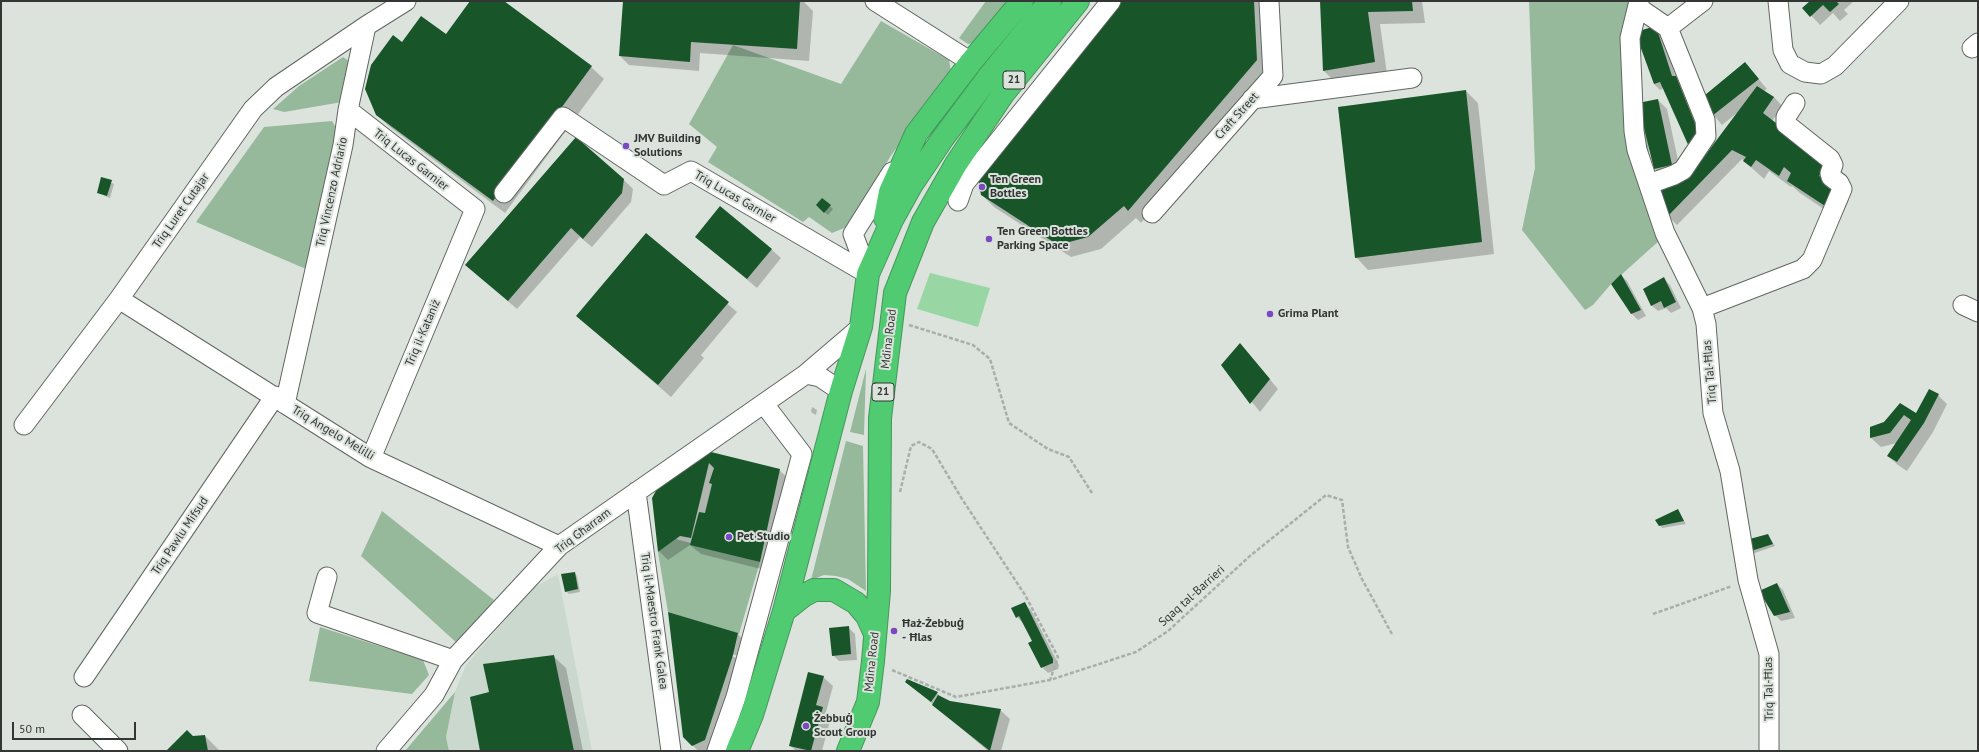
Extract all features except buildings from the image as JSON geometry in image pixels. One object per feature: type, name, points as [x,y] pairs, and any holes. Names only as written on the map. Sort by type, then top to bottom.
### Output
[{"type":"highway","points":[[879,251],[890,192],[916,134],[971,62],[1022,1]]},
{"type":"highway","name":"21","points":[[737,751],[752,715],[784,611],[841,390],[861,327],[868,274],[895,214],[943,138],[987,79],[1050,1]]},
{"type":"highway","name":"Mdina Road","points":[[848,751],[868,702],[873,661],[879,592],[880,418],[895,293],[923,222],[956,164],[1003,94],[1078,1]]},
{"type":"highway","points":[[784,611],[803,596],[814,590],[834,590],[856,603],[867,616],[875,634]]},
{"type":"highway","points":[[833,751],[839,742],[873,661]]},
{"type":"highway","points":[[746,751],[752,715]]},
{"type":"street","points":[[366,26],[406,1]]},
{"type":"street","points":[[875,1],[971,62]]},
{"type":"street","points":[[958,201],[964,184],[1111,1]]},
{"type":"street","name":"Craft Street","points":[[1152,213],[1273,76],[1269,1]]},
{"type":"street","points":[[1668,28],[1703,1]]},
{"type":"street","points":[[1778,1],[1783,50],[1790,64],[1805,72],[1821,74],[1835,66],[1899,1]]},
{"type":"street","points":[[1639,4],[1668,28],[1707,128],[1703,144],[1684,170],[1649,184]]},
{"type":"street","name":"Triq Tal-Ħlas","points":[[1639,4],[1630,38],[1634,131],[1637,150],[1671,247],[1702,308],[1706,324],[1713,413],[1730,471],[1748,580],[1769,654],[1769,751]]},
{"type":"street","name":"Triq Vincenzo Adriario","points":[[280,400],[344,145],[348,110],[366,26]]},
{"type":"street","name":"Triq Luret Cutajar","points":[[24,425],[119,299],[253,109],[287,79],[366,26]]},
{"type":"street","points":[[1252,99],[1412,78]]},
{"type":"street","points":[[1702,308],[1803,269],[1812,260],[1842,189],[1839,183],[1831,177],[1830,173],[1833,165],[1830,158],[1786,124],[1786,117],[1795,103]]},
{"type":"street","name":"Triq Lucas Garnier","points":[[348,110],[475,209]]},
{"type":"street","name":"Triq Lucas Garnier","points":[[504,193],[563,117],[664,185],[691,171],[868,274]]},
{"type":"street","points":[[868,274],[853,234],[916,134]]},
{"type":"street","points":[[956,164],[986,158]]},
{"type":"street","name":"Triq il-Kataniż","points":[[371,458],[475,209]]},
{"type":"street","name":"Triq Angelo Melilli","points":[[119,299],[371,458],[559,546]]},
{"type":"street","name":"Triq Għarram","points":[[386,751],[434,695],[453,660],[559,546],[806,374],[861,327]]},
{"type":"street","points":[[806,374],[820,376],[841,390]]},
{"type":"street","name":"Triq Pawlu Mifsud","points":[[84,677],[280,400]]},
{"type":"street","points":[[717,751],[736,697],[802,454],[764,404]]},
{"type":"street","name":"Triq il-Maestro Frank Galea","points":[[636,492],[671,751]]},
{"type":"street","points":[[327,577],[317,613],[453,660]]},
{"type":"street","points":[[82,715],[118,751]]},
{"type":"path","points":[[891,320],[973,345],[990,359],[1009,423],[1048,449],[1069,457],[1092,493]]},
{"type":"path","points":[[880,512],[900,494],[911,446],[919,442],[932,449],[962,499],[1025,596],[1058,656],[1050,680]]},
{"type":"path","name":"Sqaq tal-Barrieri","points":[[873,661],[956,697],[1050,680],[1136,652],[1168,631],[1251,555],[1326,495],[1342,500],[1348,547],[1362,579],[1393,636]]},
{"type":"path","points":[[1653,614],[1748,580]]},
{"type":"shaded area","points":[[986,1],[1012,1],[979,42],[968,44],[959,38]]},
{"type":"shaded area","points":[[1529,1],[1630,1],[1660,240],[1611,284],[1593,305],[1585,310],[1522,230],[1535,168]]},
{"type":"shaded area","points":[[881,21],[949,60],[951,72],[890,157],[849,226],[832,233],[809,217],[803,222],[708,162],[717,147],[689,124],[733,45],[841,84]]},
{"type":"shaded area","points":[[343,57],[352,63],[342,102],[284,112],[273,109],[299,86]]},
{"type":"shaded area","points":[[332,121],[338,131],[306,269],[196,222],[264,127]]},
{"type":"shaded area","points":[[930,273],[990,288],[978,327],[917,309]]},
{"type":"shaded area","points":[[866,369],[864,435],[850,432]]},
{"type":"shaded area","points":[[846,441],[863,446],[866,591],[848,579],[836,576],[824,575],[811,580]]},
{"type":"shaded area","points":[[382,511],[494,600],[458,644],[361,556]]},
{"type":"shaded area","points":[[676,539],[760,562],[739,634],[668,612],[658,552]]},
{"type":"shaded area","points":[[558,574],[592,751],[449,751],[446,737],[455,692],[466,665],[533,588]]},
{"type":"shaded area","points":[[320,627],[423,660],[429,675],[412,694],[309,681]]},
{"type":"shaded area","points":[[455,692],[446,737],[449,751],[405,751]]},
{"type":"place","name":"JMV Building Solutions","points":[[626,146]]},
{"type":"place","name":"Ten Green Bottles","points":[[982,187]]},
{"type":"place","name":"Ten Green Bottles Parking Space","points":[[989,239]]},
{"type":"place","name":"Grima Plant","points":[[1270,314]]},
{"type":"place","name":"Pet Studio","points":[[729,537]]},
{"type":"place","name":"Ħaż-Żebbuġ - Ħlas","points":[[894,631]]},
{"type":"place","name":"Żebbuġ Scout Group","points":[[806,726]]}]
